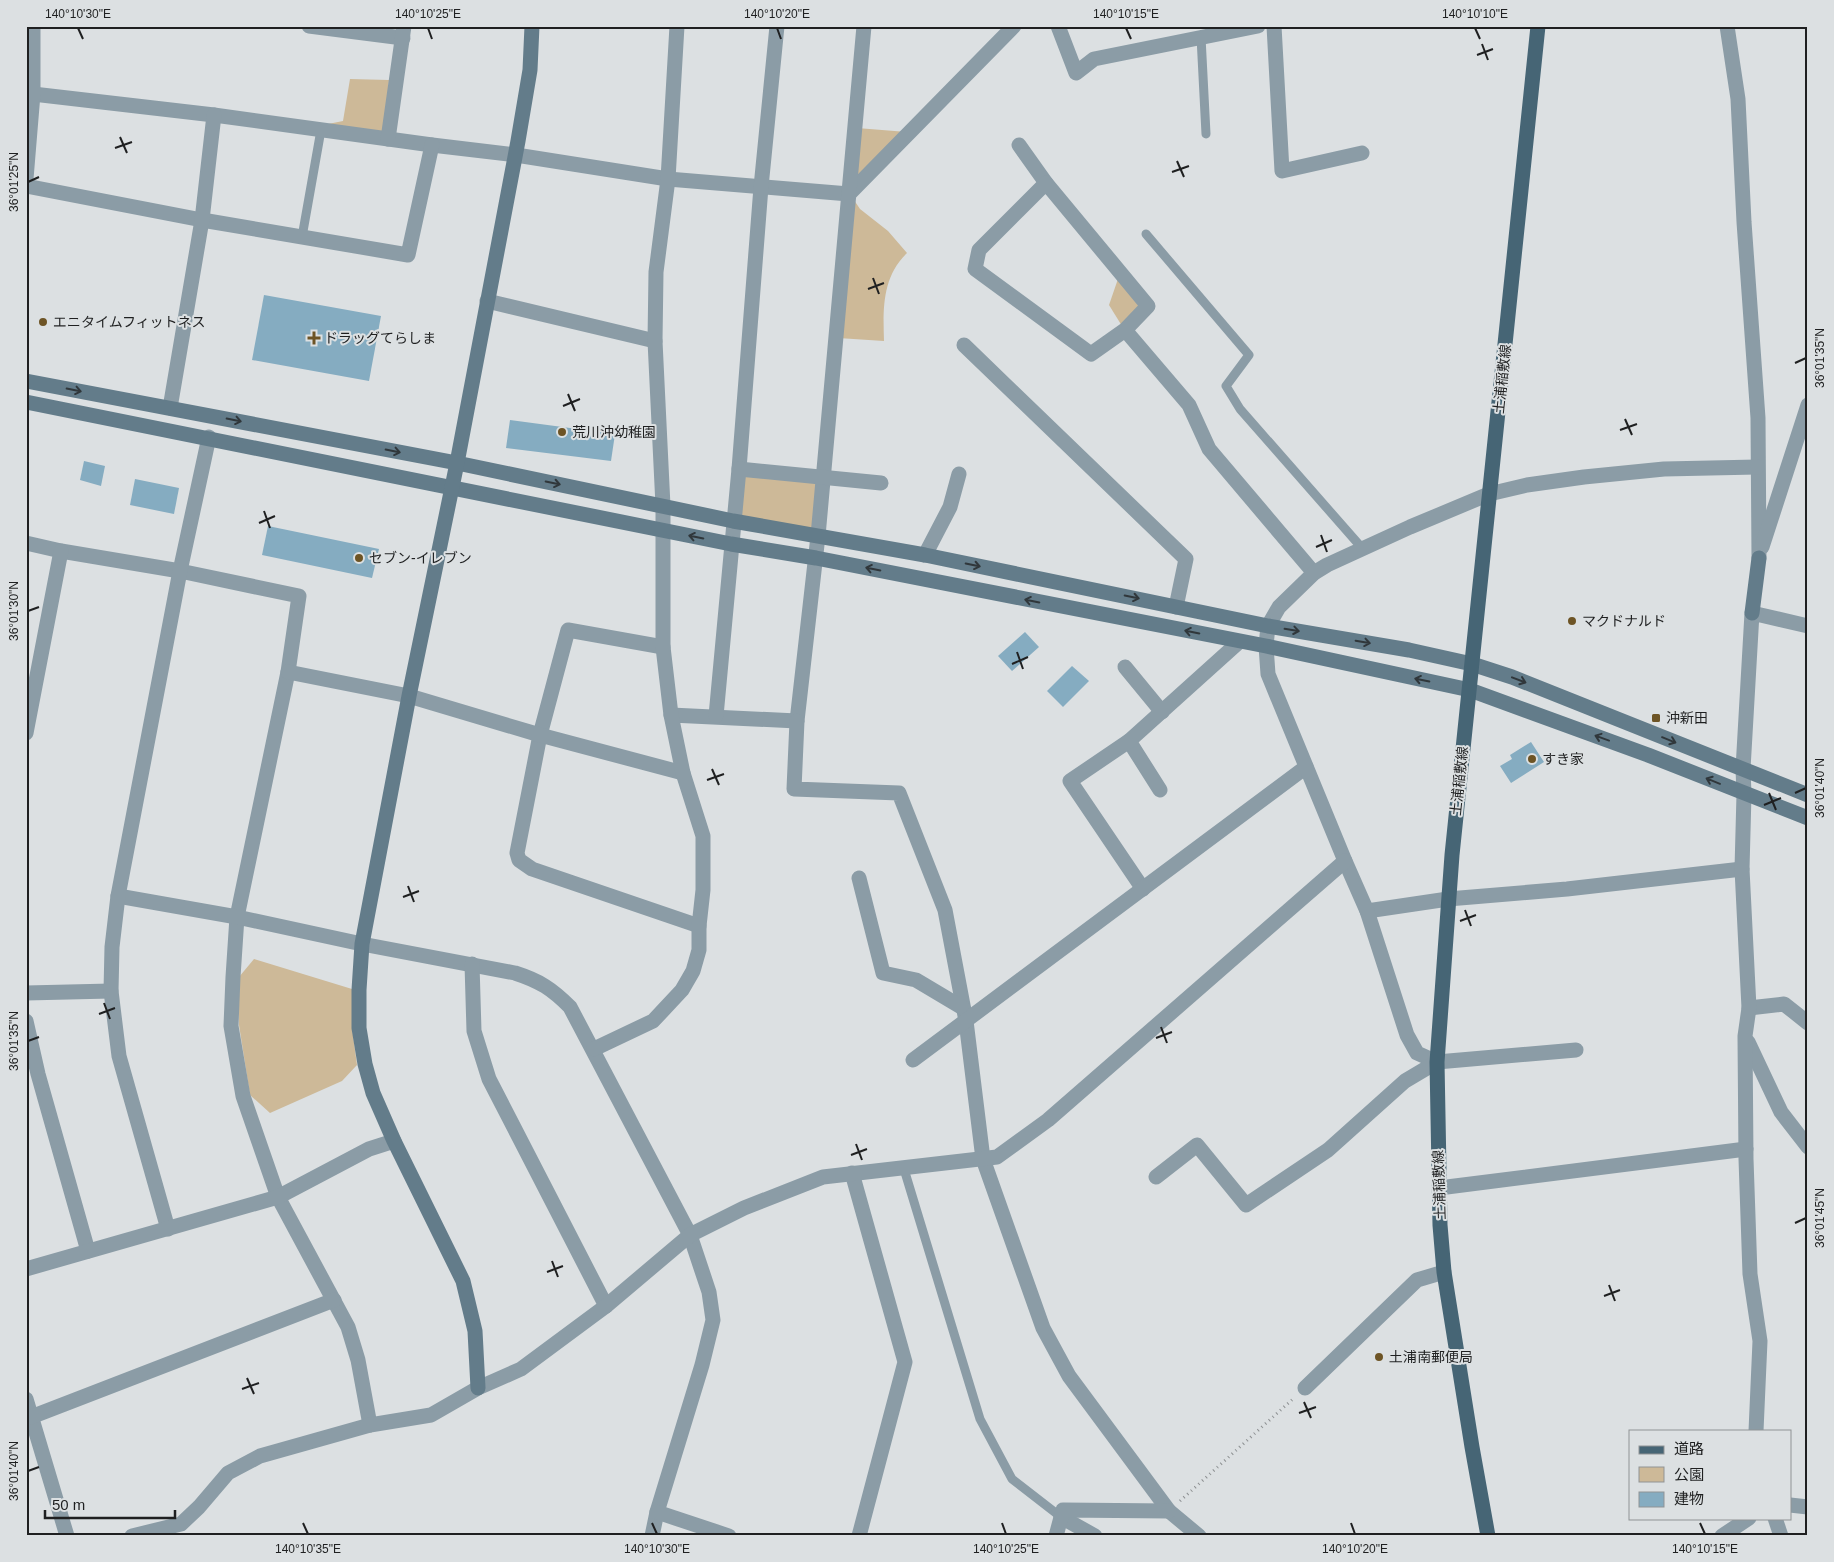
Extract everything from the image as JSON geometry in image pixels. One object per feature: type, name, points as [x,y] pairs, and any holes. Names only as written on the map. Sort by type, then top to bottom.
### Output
[{"type":"main road","name":"土浦稲敷線","points":[[1488,1536],[1444,1272],[1437,1062],[1448,900],[1538,26]]},
{"type":"street","points":[[26,179],[33,94],[33,26]]},
{"type":"street","points":[[309,26],[404,32],[388,139]]},
{"type":"street","points":[[478,1388],[475,1331],[463,1281],[394,1141],[373,1093],[364,1064],[359,1028],[358,990],[362,944],[516,155],[530,70],[532,26]]},
{"type":"street","points":[[594,1049],[653,1021],[682,990],[693,971],[699,950],[699,926],[703,890],[702,836],[683,773],[671,715],[663,647],[663,506],[654,341],[656,272],[668,179],[677,26]]},
{"type":"street","points":[[716,716],[739,469],[761,187],[777,26]]},
{"type":"street","points":[[864,26],[816,558],[797,721],[794,790],[899,793],[945,910],[965,1014],[983,1158],[1043,1328],[1069,1376],[1169,1511],[1200,1536]]},
{"type":"street","points":[[849,194],[1014,26]]},
{"type":"street","points":[[1058,26],[1076,73],[1094,60],[1258,26]]},
{"type":"street","points":[[1274,26],[1282,171],[1362,153]]},
{"type":"street","points":[[1727,26],[1738,99],[1744,222],[1758,418],[1759,558],[1752,612],[1743,769],[1742,869],[1749,1008],[1745,1036],[1750,1274],[1760,1341],[1756,1430]]},
{"type":"street","points":[[33,94],[214,115],[516,155],[668,179],[849,194]]},
{"type":"street","points":[[170,408],[202,220],[214,115]]},
{"type":"street","points":[[26,186],[202,220],[408,255],[432,145]]},
{"type":"street","points":[[1019,145],[1046,182],[1148,306],[1125,330],[1091,354],[975,269],[979,250],[1046,182]]},
{"type":"street","points":[[487,301],[654,341]]},
{"type":"street","points":[[1125,330],[1189,405],[1209,449],[1314,573]]},
{"type":"street","points":[[964,345],[1186,559],[1176,606]]},
{"type":"street","points":[[26,381],[457,463],[733,521],[926,555],[1268,626],[1409,650],[1472,664],[1512,677],[1808,795]]},
{"type":"street","points":[[26,402],[209,437],[731,544],[816,558],[1266,646],[1470,690],[1648,755],[1808,818]]},
{"type":"street","points":[[1759,558],[1808,405]]},
{"type":"street","points":[[168,1229],[118,1056],[111,991],[112,947],[118,896],[180,571],[209,437]]},
{"type":"street","points":[[1437,1062],[1416,1053],[1407,1035],[1367,911],[1268,674],[1266,646],[1268,626],[1279,607],[1314,573],[1327,565],[1362,548],[1489,494],[1527,484],[1584,476],[1664,469],[1758,467]]},
{"type":"street","points":[[739,469],[881,483]]},
{"type":"street","points":[[926,555],[950,508],[959,474]]},
{"type":"street","points":[[26,543],[180,571],[299,596],[288,672],[238,917],[232,977],[231,1026],[243,1096],[278,1197],[348,1328],[358,1360],[370,1425]]},
{"type":"street","points":[[26,733],[61,550]]},
{"type":"street","points":[[1752,612],[1808,626]]},
{"type":"street","points":[[663,647],[568,630],[540,735],[517,853],[519,860],[532,869],[699,926]]},
{"type":"street","points":[[1143,888],[1070,781],[1129,740],[1239,642]]},
{"type":"street","points":[[1125,667],[1162,712]]},
{"type":"street","points":[[288,672],[409,696],[540,735],[683,773]]},
{"type":"street","points":[[671,715],[797,721]]},
{"type":"street","points":[[1129,740],[1160,790]]},
{"type":"street","points":[[913,1060],[965,1014],[1143,888],[1306,768]]},
{"type":"street","points":[[132,1536],[181,1524],[199,1508],[228,1473],[260,1456],[370,1425],[431,1415],[478,1388],[521,1369],[606,1306],[690,1235],[744,1208],[823,1177],[996,1157],[1048,1120],[1345,861]]},
{"type":"street","points":[[1367,911],[1448,900],[1567,889],[1742,869]]},
{"type":"street","points":[[859,878],[884,972],[916,980],[965,1014]]},
{"type":"street","points":[[118,896],[238,917],[362,944],[515,973],[535,979],[555,992],[570,1006],[690,1235],[710,1292],[713,1320],[702,1365],[657,1512],[652,1536]]},
{"type":"street","points":[[472,964],[474,1031],[489,1079],[606,1306]]},
{"type":"street","points":[[26,993],[111,991]]},
{"type":"street","points":[[1749,1008],[1784,1004],[1808,1023]]},
{"type":"street","points":[[26,1021],[38,1074],[88,1251]]},
{"type":"street","points":[[1745,1036],[1780,1112],[1808,1147]]},
{"type":"street","points":[[1156,1177],[1197,1145],[1246,1206],[1328,1150],[1405,1081],[1437,1062],[1576,1050]]},
{"type":"street","points":[[26,1269],[278,1197],[369,1149],[394,1141]]},
{"type":"street","points":[[1440,1188],[1746,1149]]},
{"type":"street","points":[[852,1173],[905,1362],[858,1536]]},
{"type":"street","points":[[1305,1388],[1417,1280],[1444,1272]]},
{"type":"street","points":[[31,1417],[334,1300]]},
{"type":"street","points":[[26,1399],[67,1536]]},
{"type":"street","points":[[1792,1506],[1808,1507]]},
{"type":"street","points":[[1056,1536],[1063,1510],[1169,1511]]},
{"type":"street","points":[[657,1512],[729,1536]]},
{"type":"street","points":[[1061,1517],[1095,1536]]},
{"type":"street","points":[[1722,1536],[1746,1520]]},
{"type":"street","points":[[1776,1520],[1781,1536]]},
{"type":"lane","points":[[1201,37],[1206,134]]},
{"type":"lane","points":[[302,237],[321,130]]},
{"type":"lane","points":[[1146,234],[1249,355],[1226,386],[1240,409],[1362,548]]},
{"type":"lane","points":[[904,1169],[980,1419],[1012,1479],[1061,1517]]},
{"type":"path","points":[[1169,1511],[1305,1388]]},
{"type":"green space","points":[[350,79],[389,80],[385,135],[323,125],[343,121]]},
{"type":"green space","points":[[857,128],[907,132],[852,187]]},
{"type":"green space","points":[[852,197],[860,209],[888,231],[907,253],[899,262],[888,283],[884,305],[884,341],[838,338]]},
{"type":"green space","points":[[1119,276],[1142,305],[1122,326],[1109,305]]},
{"type":"green space","points":[[742,473],[819,481],[815,531],[738,518]]},
{"type":"green space","points":[[254,959],[352,989],[352,1028],[357,1065],[342,1081],[270,1113],[250,1095],[239,1025],[239,977]]},
{"type":"building","points":[[264,295],[381,316],[369,381],[252,360]]},
{"type":"building","points":[[510,420],[615,434],[611,461],[506,448]]},
{"type":"building","points":[[84,461],[105,466],[101,486],[80,480]]},
{"type":"building","points":[[135,479],[179,488],[174,514],[130,505]]},
{"type":"building","points":[[268,526],[379,549],[372,578],[262,555]]},
{"type":"building","points":[[1025,632],[1039,647],[1012,671],[998,656]]},
{"type":"building","points":[[1072,666],[1089,681],[1063,707],[1047,691]]},
{"type":"building","points":[[1531,742],[1544,762],[1511,783],[1500,766],[1512,759],[1510,755]]},
{"type":"place","name":"エニタイムフィットネス","points":[[43,322]]},
{"type":"place","name":"ドラッグてらしま","points":[[314,338]]},
{"type":"place","name":"荒川沖幼稚園","points":[[562,432]]},
{"type":"place","name":"セブン-イレブン","points":[[359,558]]},
{"type":"place","name":"マクドナルド","points":[[1572,621]]},
{"type":"place","name":"沖新田","points":[[1656,718]]},
{"type":"place","name":"すき家","points":[[1532,759]]},
{"type":"place","name":"土浦南郵便局","points":[[1379,1357]]}]
